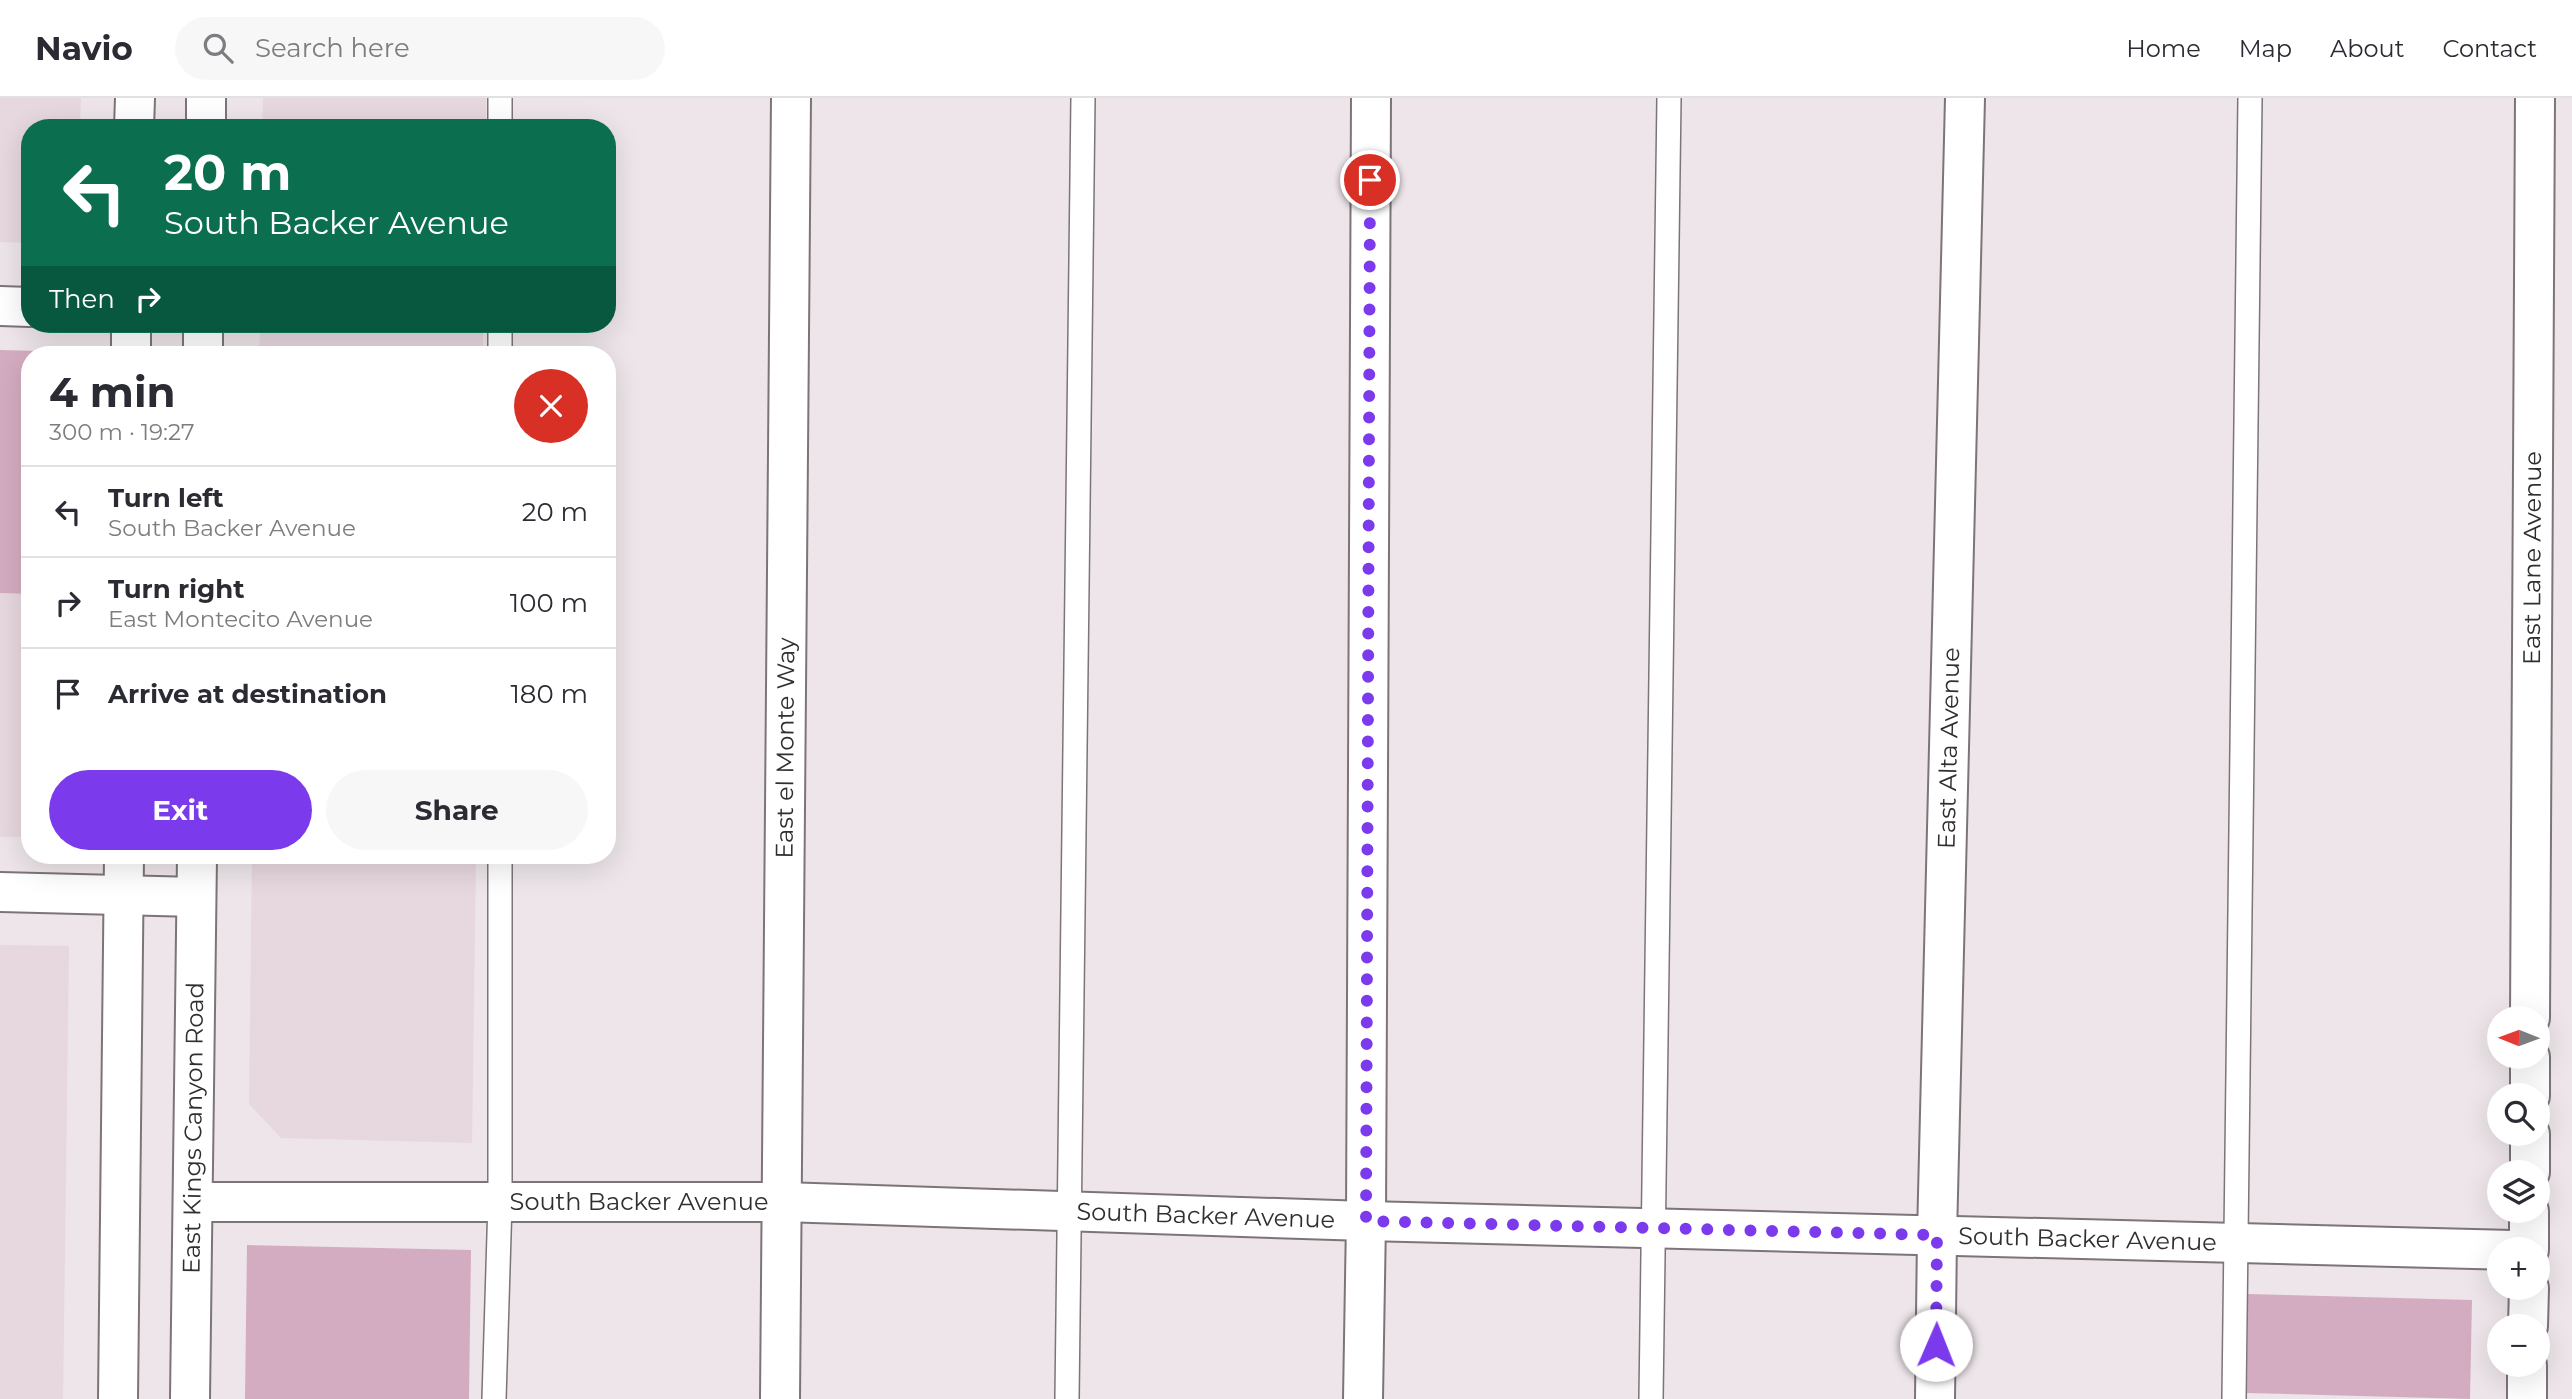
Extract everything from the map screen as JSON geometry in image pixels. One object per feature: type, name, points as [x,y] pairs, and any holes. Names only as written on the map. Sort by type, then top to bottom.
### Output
[{"type":"street","points":[[134,119],[135,98]]},
{"type":"street","points":[[206,98],[206,119]]},
{"type":"street","name":"East el Monte Way","points":[[780,1399],[791,98]]},
{"type":"street","points":[[1363,1399],[1371,98]]},
{"type":"street","name":"East Alta Avenue","points":[[1935,1399],[1965,98]]},
{"type":"street","name":"East Lane Avenue","points":[[2530,1006],[2535,98]]},
{"type":"street","points":[[0,306],[21,307]]},
{"type":"street","points":[[118,1399],[124,864]]},
{"type":"street","name":"East Kings Canyon Road","points":[[190,1399],[197,864]]},
{"type":"street","points":[[0,892],[196,897]]},
{"type":"street","name":"South Backer Avenue","points":[[194,1202],[783,1202],[1366,1221],[2487,1249]]},
{"type":"street","points":[[2527,1399],[2528,1377]]},
{"type":"lane","points":[[500,98],[500,119]]},
{"type":"lane","points":[[1067,1399],[1083,98]]},
{"type":"lane","points":[[1651,1399],[1669,98]]},
{"type":"lane","points":[[2234,1399],[2250,98]]},
{"type":"lane","points":[[494,1399],[500,1202],[500,864]]},
{"type":"shaded area","points":[[0,98],[81,98],[80,119],[21,119],[21,243],[0,242]]},
{"type":"shaded area","points":[[263,98],[486,98],[486,119],[262,119]]},
{"type":"shaded area","points":[[260,333],[483,333],[483,346],[259,346]]},
{"type":"shaded area","points":[[0,350],[21,351],[21,594],[0,593]]},
{"type":"shaded area","points":[[0,593],[21,594],[21,837],[0,837]]},
{"type":"shaded area","points":[[252,864],[476,864],[472,1143],[281,1138],[249,1104]]},
{"type":"shaded area","points":[[0,945],[69,946],[63,1399],[0,1399]]},
{"type":"shaded area","points":[[247,1245],[471,1250],[469,1399],[245,1399]]},
{"type":"shaded area","points":[[2248,1294],[2472,1300],[2470,1399],[2247,1393]]},
{"type":"route","points":[[1370,180],[1366,1221],[1937,1235],[1936,1345]]}]
